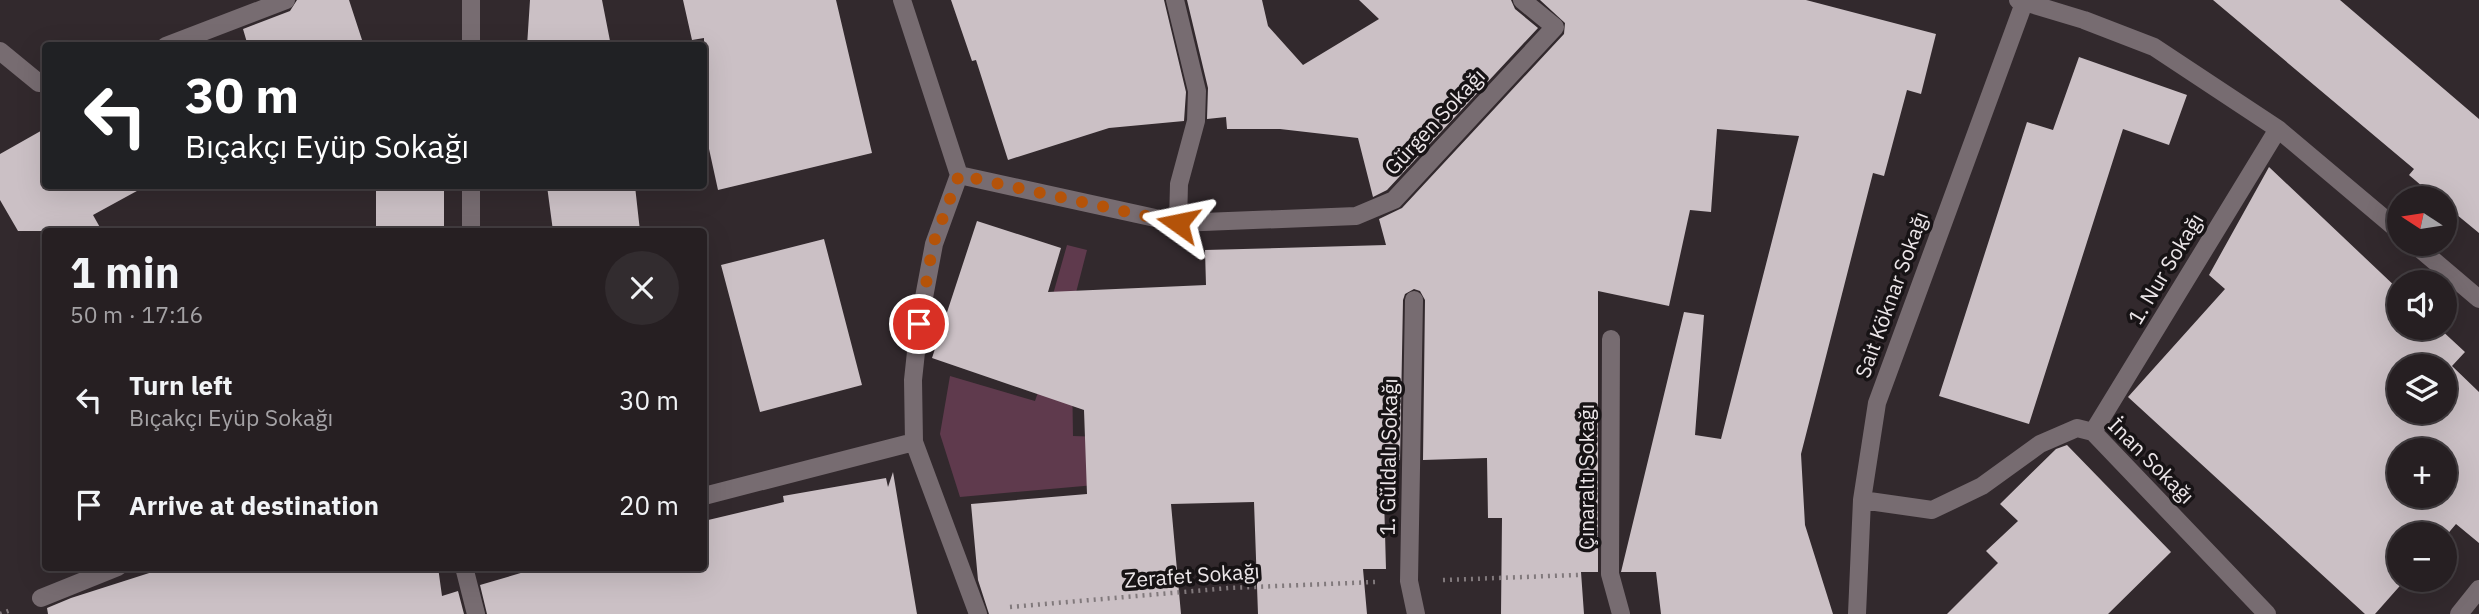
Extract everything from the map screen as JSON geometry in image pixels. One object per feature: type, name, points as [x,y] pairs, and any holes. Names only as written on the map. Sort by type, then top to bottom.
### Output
[{"type":"street","points":[[176,42],[286,0]]},
{"type":"street","points":[[471,0],[471,42]]},
{"type":"street","points":[[902,0],[959,175],[933,244],[919,324],[913,380],[914,442],[978,612]]},
{"type":"street","points":[[1175,0],[1197,91],[1196,121],[1179,184],[1178,223]]},
{"type":"street","name":"Gürgen Sokağı","points":[[959,175],[1178,223],[1356,216],[1394,200],[1555,27],[1522,0]]},
{"type":"street","points":[[2021,1],[2084,20],[2154,47],[2278,129],[2387,222]]},
{"type":"street","name":"Sait Köknar Sokağı","points":[[1857,614],[1854,610],[1862,500],[1877,403],[2021,1]]},
{"type":"street","points":[[0,51],[39,83],[42,83]]},
{"type":"street","name":"1. Nur Sokağı","points":[[2093,432],[2278,129]]},
{"type":"street","points":[[471,189],[471,228]]},
{"type":"street","points":[[2428,256],[2479,299]]},
{"type":"street","name":"1. Güldalı Sokağı","points":[[1414,300],[1409,581],[1416,614]]},
{"type":"street","name":"Çınaraltı Sokağı","points":[[1611,340],[1610,574],[1622,614]]},
{"type":"street","name":"İnan Sokağı","points":[[1862,500],[1932,510],[1982,486],[2040,444],[2077,428],[2093,432],[2267,614]]},
{"type":"street","points":[[707,495],[914,442]]},
{"type":"street","points":[[41,598],[108,571]]},
{"type":"street","points":[[465,571],[476,614]]},
{"type":"street","points":[[2459,614],[2479,589]]},
{"type":"path","name":"Zerafet Sokağı","points":[[978,612],[1229,587],[1610,574]]},
{"type":"shaded area","points":[[1067,245],[1087,250],[1071,312],[1073,436],[1160,439],[1163,479],[960,497],[940,434],[950,376],[1035,401],[1066,310],[1050,305]]},
{"type":"building","points":[[297,0],[349,0],[363,42],[247,42],[243,29],[290,11]]},
{"type":"building","points":[[530,0],[602,0],[610,42],[527,42]]},
{"type":"building","points":[[683,0],[836,0],[872,153],[718,190],[707,140],[707,42],[704,42],[704,38],[692,40]]},
{"type":"building","points":[[951,0],[1164,0],[1186,92],[1184,121],[1109,128],[1008,160],[976,60],[972,61]]},
{"type":"building","points":[[1187,0],[1262,0],[1268,26],[1303,65],[1379,19],[1359,0],[1511,0],[1515,9],[1538,28],[1387,190],[1373,197],[1358,138],[1280,129],[1227,129],[1226,117],[1207,119],[1208,88]]},
{"type":"building","points":[[1540,0],[1806,0],[1936,34],[1921,94],[1907,90],[1884,176],[1873,173],[1801,454],[1805,525],[1833,614],[1661,614],[1656,572],[1621,572],[1684,312],[1704,315],[1695,435],[1721,439],[1799,136],[1717,129],[1711,212],[1690,210],[1669,306],[1598,291],[1598,572],[1581,572],[1584,614],[1501,614],[1502,518],[1488,518],[1487,458],[1423,460],[1425,300],[1420,291],[1414,289],[1405,294],[1403,300],[1400,460],[1383,461],[1386,569],[1363,569],[1367,614],[1258,614],[1254,502],[1171,504],[1181,614],[989,614],[978,580],[971,504],[1087,494],[1084,410],[932,358],[977,221],[1061,248],[1048,292],[1206,285],[1205,250],[1386,245],[1379,219],[1402,208],[1564,34],[1565,23]]},
{"type":"building","points":[[2213,0],[2340,0],[2479,119],[2479,233],[2457,215],[2457,186],[2422,186],[2409,175],[2414,169]]},
{"type":"building","points":[[2079,57],[2187,95],[2169,145],[2123,129],[2029,424],[1939,396],[2027,122],[2053,130]]},
{"type":"building","points":[[42,130],[42,189],[141,189],[93,215],[100,228],[42,228],[42,231],[18,231],[0,200],[0,154]]},
{"type":"building","points":[[2269,167],[2387,279],[2387,340],[2452,340],[2465,352],[2457,361],[2457,354],[2387,354],[2387,424],[2457,424],[2457,371],[2479,392],[2479,543],[2457,522],[2387,522],[2387,592],[2394,592],[2375,614],[2365,614],[2128,397],[2225,289],[2209,275]]},
{"type":"building","points":[[376,189],[444,189],[444,228],[376,228]]},
{"type":"building","points":[[547,189],[635,189],[640,228],[553,228]]},
{"type":"building","points":[[824,239],[862,385],[760,412],[721,265]]},
{"type":"building","points":[[2067,445],[2171,552],[2108,614],[1947,614],[1998,563],[1986,551],[2018,521],[2000,504],[2056,449]]},
{"type":"building","points":[[893,472],[917,614],[487,614],[480,585],[527,571],[707,571],[707,520],[784,502],[783,496],[886,478],[888,487]]},
{"type":"building","points":[[155,571],[439,571],[442,596],[458,591],[464,614],[48,614],[47,608]]},
{"type":"route","points":[[919,324],[933,244],[959,175],[1178,223]]}]
